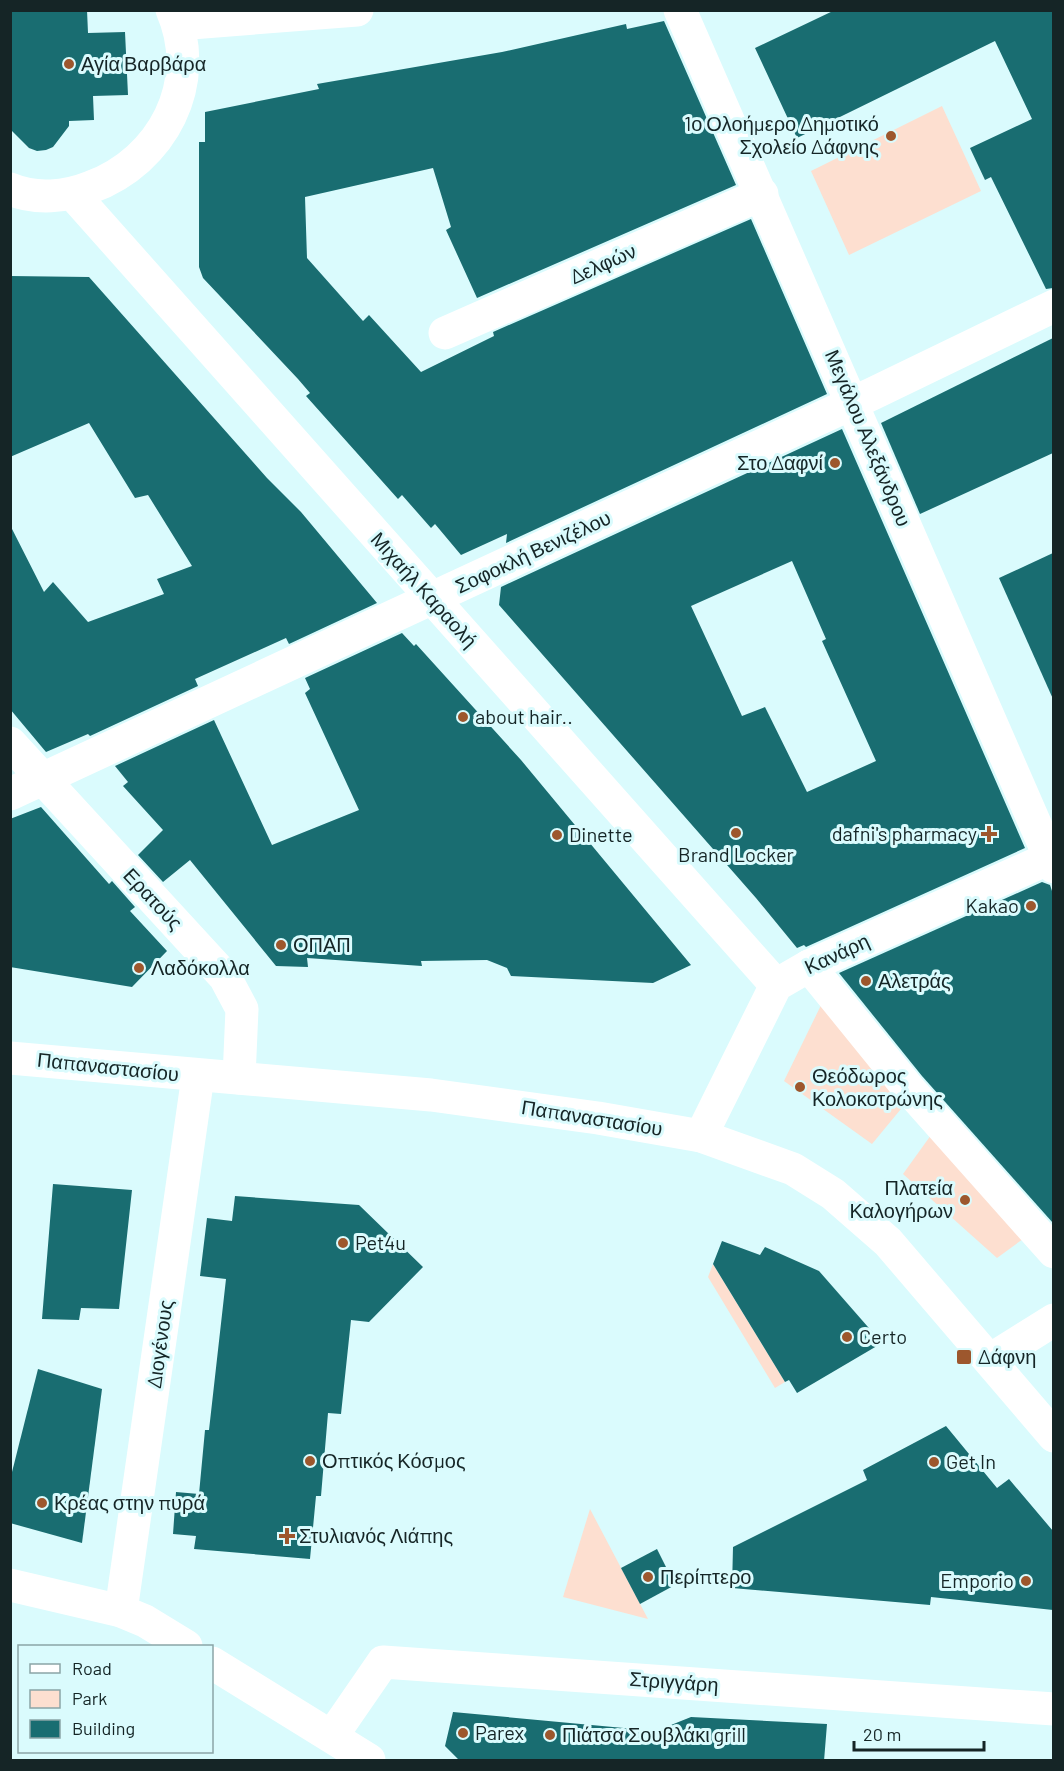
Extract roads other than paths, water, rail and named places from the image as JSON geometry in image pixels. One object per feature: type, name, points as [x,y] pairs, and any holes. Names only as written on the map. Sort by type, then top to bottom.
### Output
[{"type":"street","points":[[14,194],[73,194],[115,179],[149,151],[173,112],[183,69],[175,17],[357,10]]},
{"type":"street","name":"Μεγάλου Αλεξάνδρου","points":[[680,10],[1052,860]]},
{"type":"street","name":"Μιχαήλ Καραολή","points":[[73,194],[776,985]]},
{"type":"street","name":"Δελφών","points":[[445,333],[762,194]]},
{"type":"street","name":"Σοφοκλή Βενιζέλου","points":[[10,794],[432,600],[853,403],[1053,306]]},
{"type":"street","name":"Ερατούς","points":[[10,743],[225,977],[242,1009],[239,1078]]},
{"type":"street","name":"Κανάρη","points":[[776,985],[809,966],[1052,860]]},
{"type":"street","points":[[809,966],[908,1088],[1053,1252]]},
{"type":"street","points":[[701,1136],[776,985]]},
{"type":"street","name":"Παπαναστασίου","points":[[10,1058],[431,1095],[598,1118],[701,1136],[794,1169],[833,1194],[888,1242],[1053,1437]]},
{"type":"street","name":"Διογένους","points":[[121,1611],[198,1076]]},
{"type":"street","points":[[990,1360],[1053,1320]]},
{"type":"street","points":[[10,1585],[121,1611],[145,1621],[183,1645]]},
{"type":"street","name":"Στριγγάρη","points":[[332,1736],[383,1662],[1053,1709]]},
{"type":"street","points":[[213,1664],[369,1761]]},
{"type":"place","name":"Αγία Βαρβάρα","points":[[69,64]]},
{"type":"place","name":"1ο Ολοήμερο Δημοτικό Σχολείο Δάφνης","points":[[891,136]]},
{"type":"place","name":"Στο Δαφνί","points":[[835,463]]},
{"type":"place","name":"about hair..","points":[[463,717]]},
{"type":"place","name":"Brand Locker","points":[[736,833]]},
{"type":"place","name":"dafni's pharmacy","points":[[989,834]]},
{"type":"place","name":"Dinette","points":[[557,835]]},
{"type":"place","name":"Kakao","points":[[1031,906]]},
{"type":"place","name":"ΟΠΑΠ","points":[[281,945]]},
{"type":"place","name":"Λαδόκολλα","points":[[139,968]]},
{"type":"place","name":"Αλετράς","points":[[866,981]]},
{"type":"place","name":"Θεόδωρος Κολοκοτρώνης","points":[[800,1087]]},
{"type":"place","name":"Πλατεία Καλογήρων","points":[[965,1200]]},
{"type":"place","name":"Pet4u","points":[[343,1243]]},
{"type":"place","name":"Certo","points":[[847,1337]]},
{"type":"place","name":"Δάφνη","points":[[964,1357]]},
{"type":"place","name":"Οπτικός Κόσμος","points":[[310,1461]]},
{"type":"place","name":"Get In","points":[[934,1462]]},
{"type":"place","name":"Κρέας στην πυρά","points":[[42,1503]]},
{"type":"place","name":"Στυλιανός Λιάπης","points":[[287,1536]]},
{"type":"place","name":"Περίπτερο","points":[[648,1577]]},
{"type":"place","name":"Emporio","points":[[1026,1581]]},
{"type":"place","name":"Parex","points":[[463,1733]]},
{"type":"place","name":"Πιάτσα Σουβλάκι grill","points":[[550,1735]]}]
